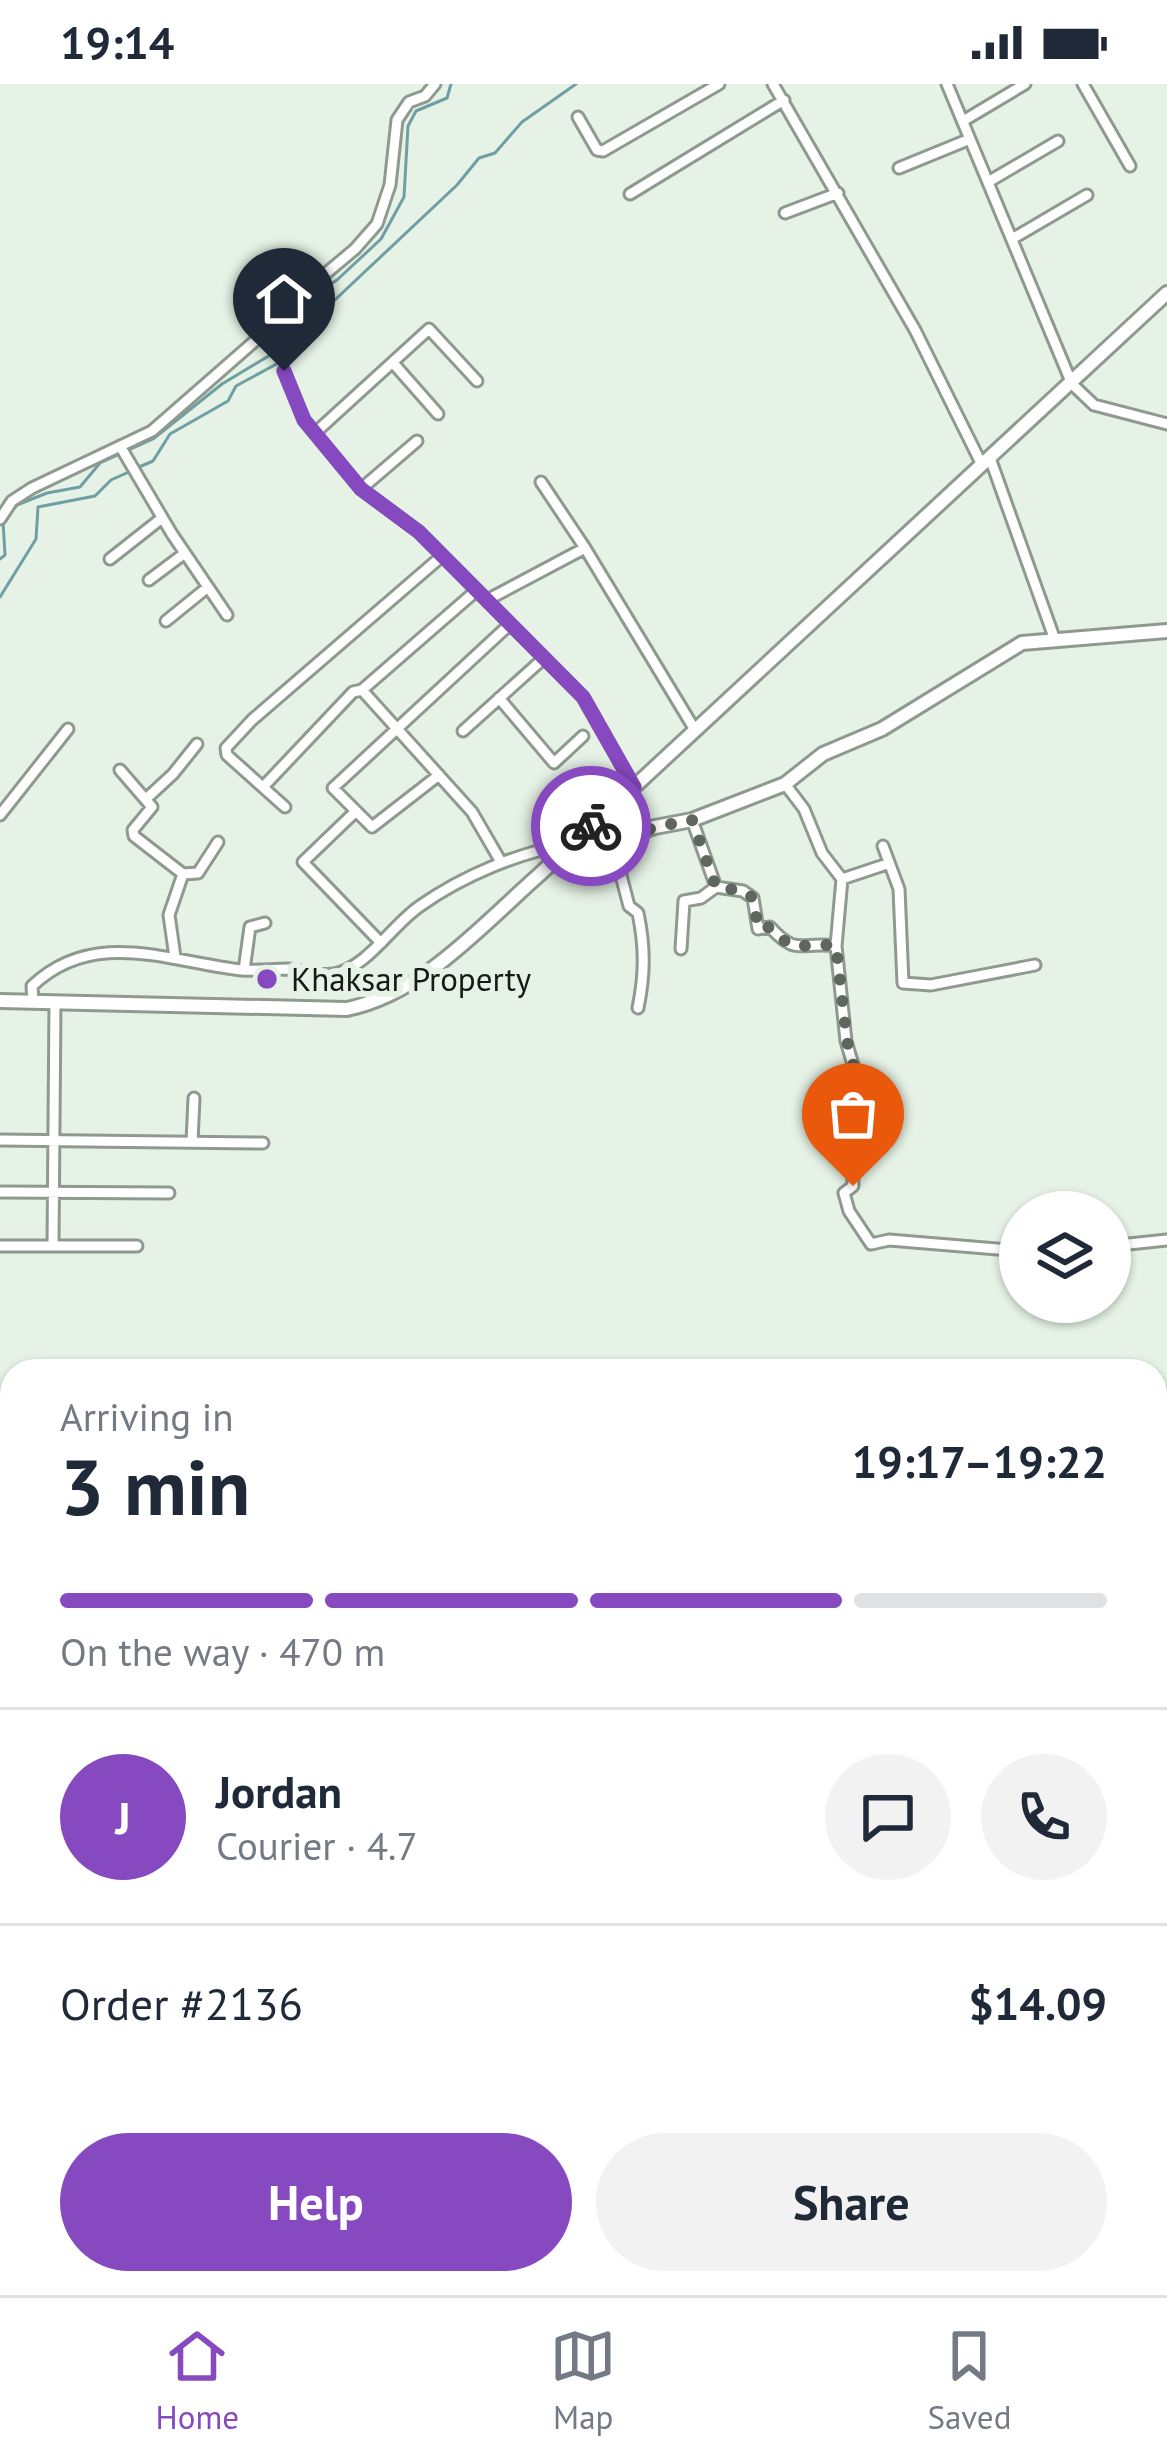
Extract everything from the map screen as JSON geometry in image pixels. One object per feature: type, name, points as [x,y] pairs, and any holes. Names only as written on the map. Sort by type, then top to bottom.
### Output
[{"type":"street","points":[[0,519],[12,501],[152,431],[265,333],[281,311],[327,275],[377,224],[390,185],[397,120],[409,102],[425,96],[435,84]]},
{"type":"street","points":[[578,117],[597,150],[603,152],[719,84]]},
{"type":"street","points":[[773,84],[986,462],[1055,640]]},
{"type":"street","points":[[947,84],[1072,383],[1094,405],[1167,424]]},
{"type":"street","points":[[963,121],[1025,84]]},
{"type":"street","points":[[1083,84],[1130,166]]},
{"type":"street","points":[[630,194],[784,100]]},
{"type":"street","points":[[898,168],[970,139]]},
{"type":"street","points":[[988,182],[1058,141]]},
{"type":"street","points":[[785,213],[838,193]]},
{"type":"street","points":[[1012,239],[1087,195]]},
{"type":"street","points":[[0,1001],[347,1009],[380,1002],[437,964],[573,843],[1167,293]]},
{"type":"street","points":[[316,432],[429,329],[477,381]]},
{"type":"street","points":[[394,364],[438,414]]},
{"type":"street","points":[[284,371],[304,420],[361,489],[419,532],[583,697],[634,787]]},
{"type":"street","points":[[361,489],[417,441]]},
{"type":"street","points":[[120,446],[227,615]]},
{"type":"street","points":[[541,482],[695,730]]},
{"type":"street","points":[[0,489],[12,501]]},
{"type":"street","points":[[110,559],[162,518]]},
{"type":"street","points":[[487,600],[585,548]]},
{"type":"street","points":[[149,580],[185,554]]},
{"type":"street","points":[[285,807],[226,748],[252,720],[442,556]]},
{"type":"street","points":[[166,621],[208,586]]},
{"type":"street","points":[[264,786],[353,692],[362,690],[477,590]]},
{"type":"street","points":[[439,775],[372,827],[334,786],[510,624]]},
{"type":"street","points":[[554,860],[692,820],[785,784],[823,754],[882,729],[1022,643],[1167,631]]},
{"type":"street","points":[[463,731],[544,658]]},
{"type":"street","points":[[362,690],[472,812],[501,862]]},
{"type":"street","points":[[499,698],[554,764],[584,736]]},
{"type":"street","points":[[0,815],[68,729]]},
{"type":"street","points":[[147,798],[196,744]]},
{"type":"street","points":[[120,770],[152,808],[133,833],[183,874],[196,874],[218,842]]},
{"type":"street","points":[[785,784],[804,808],[822,854],[842,879],[836,946],[859,1122],[852,1143],[853,1186],[844,1193],[849,1211],[871,1244],[889,1240],[999,1249]]},
{"type":"street","points":[[356,812],[303,862],[381,943]]},
{"type":"street","points":[[692,820],[716,887]]},
{"type":"street","points":[[612,842],[643,938],[645,973],[638,1008]]},
{"type":"street","points":[[33,1002],[32,986],[75,958],[105,951],[244,970],[294,969],[319,976],[340,973],[381,943],[419,906],[501,862],[573,843]]},
{"type":"street","points":[[883,846],[899,890],[903,983],[931,985],[1035,965]]},
{"type":"street","points":[[842,879],[887,864]]},
{"type":"street","points":[[175,957],[169,915],[183,874]]},
{"type":"street","points":[[681,949],[684,902],[716,887],[743,891],[753,898],[758,928],[770,927],[784,944],[836,946]]},
{"type":"street","points":[[244,970],[250,927],[266,923]]},
{"type":"street","points":[[53,1246],[55,1002]]},
{"type":"street","points":[[192,1142],[194,1098]]},
{"type":"street","points":[[0,1140],[263,1143]]},
{"type":"street","points":[[0,1192],[169,1193]]},
{"type":"street","points":[[1131,1244],[1167,1240]]},
{"type":"street","points":[[0,1246],[137,1246]]},
{"type":"waterway","points":[[9,514],[17,505],[47,493],[80,487],[100,463],[153,439],[222,384],[272,354],[295,306],[337,280],[381,239],[404,197],[408,126],[416,111],[447,98],[451,84]]},
{"type":"waterway","points":[[139,467],[153,461],[170,434],[228,401],[236,386],[304,349],[320,332],[321,313],[457,185],[479,158],[495,153],[522,122],[576,84]]},
{"type":"waterway","points":[[0,597],[36,539],[38,507],[95,496],[111,480],[131,471]]},
{"type":"waterway","points":[[0,559],[5,555],[3,521]]},
{"type":"way so far","points":[[591,826],[554,860],[692,820],[716,887],[743,891],[753,898],[758,928],[770,927],[784,944],[792,946],[836,946],[856,1076],[859,1122],[852,1143],[853,1186]]},
{"type":"place","name":"Khaksar Property","points":[[267,979]]},
{"type":"route","points":[[284,371],[304,420],[361,489],[419,532],[583,697],[634,787],[591,826]]}]
